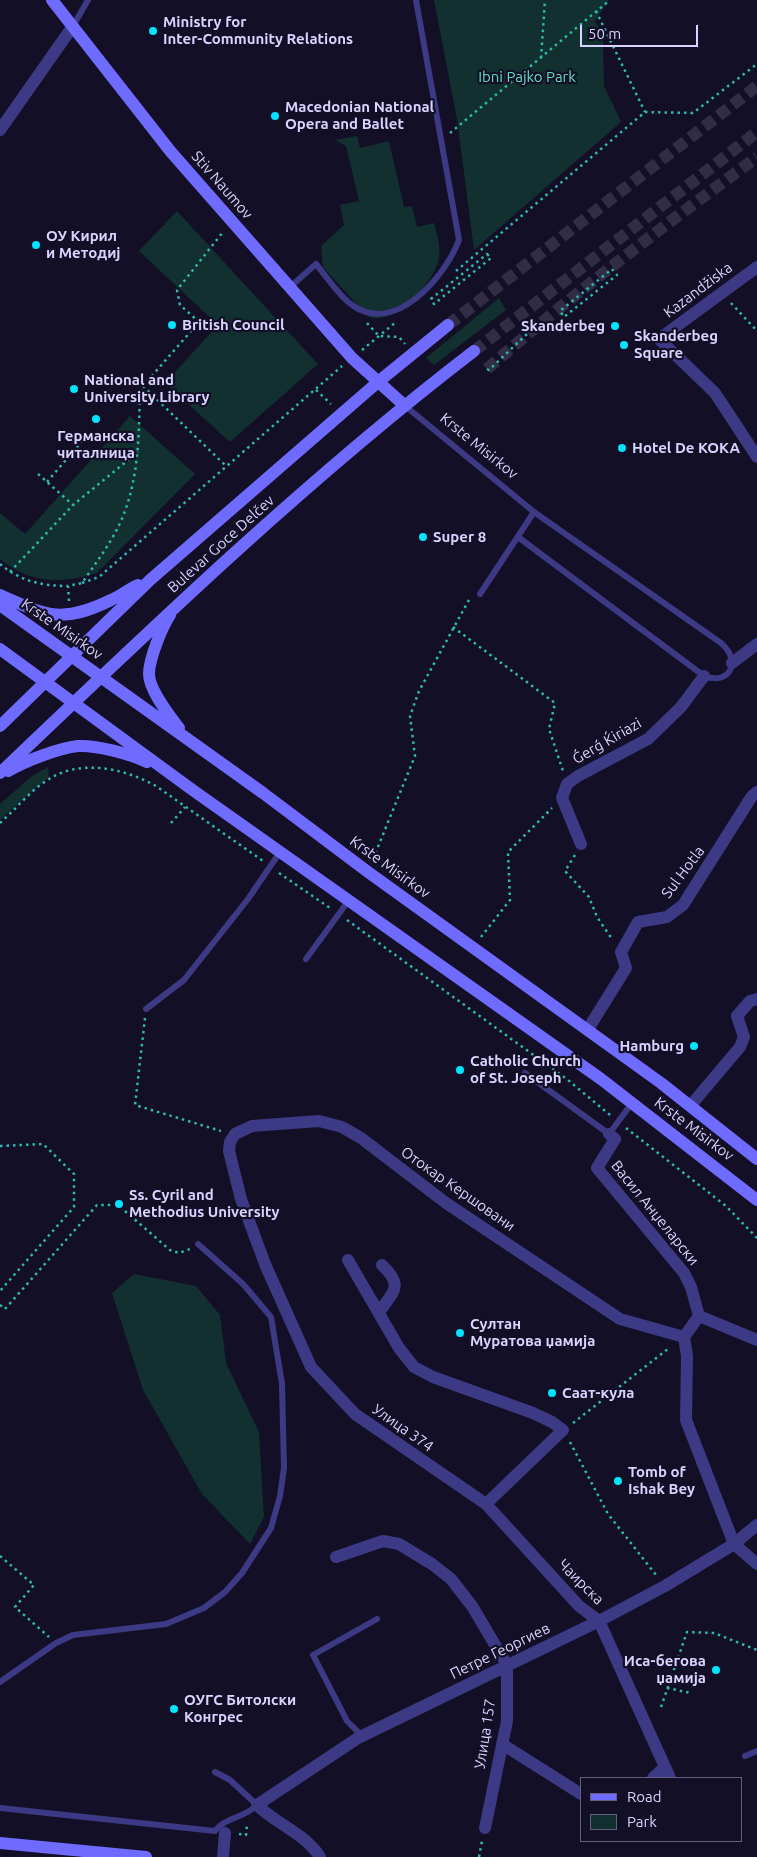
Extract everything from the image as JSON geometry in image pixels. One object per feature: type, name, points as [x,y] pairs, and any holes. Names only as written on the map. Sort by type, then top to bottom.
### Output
[{"type":"street","name":"Stiv Naumov","points":[[52,0],[171,152],[352,358],[404,405]]},
{"type":"street","points":[[0,130],[73,26]]},
{"type":"street","name":"Kazandžiska","points":[[757,267],[659,339],[716,393],[757,457]]},
{"type":"street","name":"Bulevar Goce Delčev","points":[[0,726],[150,580],[340,414],[448,325]]},
{"type":"street","name":"Bulevar Goce Delčev","points":[[0,775],[178,603],[404,405],[474,351]]},
{"type":"street","points":[[0,596],[45,614],[71,616],[112,600],[150,580]]},
{"type":"street","points":[[178,603],[166,621],[149,674],[163,707],[189,739]]},
{"type":"street","name":"Krste Misirkov","points":[[0,605],[189,739],[368,872],[588,1029],[691,1105],[757,1159]]},
{"type":"street","points":[[732,663],[757,644]]},
{"type":"street","name":"Krste Misirkov","points":[[0,649],[163,769],[632,1103],[757,1200]]},
{"type":"street","name":"Ǵerǵ Ḱiriazi","points":[[562,798],[567,784],[578,776],[648,739],[681,707],[704,676]]},
{"type":"street","points":[[0,775],[18,765],[79,746],[139,758],[163,769]]},
{"type":"street","name":"Sul Hotla","points":[[621,952],[638,922],[667,917],[683,905],[752,796],[757,792]]},
{"type":"street","points":[[562,798],[581,844]]},
{"type":"street","points":[[588,1029],[626,968],[621,952]]},
{"type":"street","points":[[691,1105],[740,1047],[744,1037],[737,1016],[750,1001],[757,999]]},
{"type":"street","name":"Отокар Кершовани","points":[[230,1142],[235,1134],[252,1126],[319,1121],[342,1127],[361,1138],[446,1203],[620,1319],[684,1337]]},
{"type":"street","name":"Васил Анџеларски","points":[[612,1136],[596,1168],[684,1273],[691,1287],[699,1316]]},
{"type":"street","name":"Улица 374","points":[[230,1142],[230,1151],[240,1199],[265,1264],[311,1367],[355,1414],[486,1504]]},
{"type":"street","points":[[348,1260],[399,1348],[414,1367],[433,1377],[552,1422],[563,1430],[486,1504]]},
{"type":"street","points":[[379,1312],[394,1291],[395,1284],[394,1276],[382,1265]]},
{"type":"street","points":[[757,1340],[699,1316],[684,1337],[687,1356],[686,1420],[734,1544],[757,1564]]},
{"type":"street","name":"Чаирска","points":[[486,1504],[579,1606],[598,1622],[667,1773]]},
{"type":"street","name":"Петре Георгиев","points":[[253,1809],[363,1736],[598,1622],[665,1586],[734,1544],[757,1525]]},
{"type":"street","name":"Улица 157","points":[[336,1557],[383,1541],[399,1544],[432,1564],[451,1579],[472,1606],[507,1665],[508,1702],[502,1744],[485,1828]]},
{"type":"street","points":[[502,1744],[580,1793]]},
{"type":"street","points":[[253,1809],[308,1841],[320,1857]]},
{"type":"street","points":[[223,1857],[225,1833]]},
{"type":"street","points":[[0,1843],[146,1857]]},
{"type":"lane","points":[[73,26],[88,0]]},
{"type":"lane","points":[[290,287],[316,264],[351,305],[372,314],[391,312],[404,306],[423,292],[442,274],[454,256],[459,240],[416,0]]},
{"type":"lane","name":"Krste Misirkov","points":[[404,405],[534,512],[721,643],[728,650],[732,663]]},
{"type":"lane","points":[[477,594],[534,512]]},
{"type":"lane","points":[[518,537],[704,676],[713,679],[722,678],[729,671],[732,663]]},
{"type":"lane","points":[[146,1009],[184,980],[248,899],[280,852]]},
{"type":"lane","points":[[306,959],[349,900]]},
{"type":"lane","points":[[525,1073],[612,1136],[618,1122],[632,1103]]},
{"type":"lane","points":[[0,1682],[56,1642],[74,1635],[166,1624],[204,1608],[225,1592],[242,1573],[270,1528],[280,1496],[284,1468],[282,1384],[271,1317],[244,1284],[198,1244]]},
{"type":"lane","points":[[363,1736],[347,1721],[313,1655],[377,1619]]},
{"type":"lane","points":[[745,1756],[757,1751]]},
{"type":"lane","points":[[0,1808],[216,1831],[220,1824],[253,1809],[230,1780],[215,1772]]},
{"type":"path","points":[[541,58],[545,0]]},
{"type":"path","points":[[441,140],[610,0]]},
{"type":"path","points":[[596,11],[645,112]]},
{"type":"path","points":[[455,272],[645,112],[693,113],[757,64]]},
{"type":"path","points":[[143,386],[199,322],[180,305],[177,290],[232,221]]},
{"type":"path","points":[[487,254],[491,258],[478,269],[434,304],[431,299],[487,254]]},
{"type":"path","points":[[612,269],[617,276],[564,317],[560,311],[612,269]]},
{"type":"path","points":[[721,293],[757,331]]},
{"type":"path","points":[[0,564],[10,572],[30,582],[49,586],[68,586],[99,577],[226,466],[402,317]]},
{"type":"path","points":[[487,369],[489,370],[527,334]]},
{"type":"path","points":[[379,336],[399,337],[412,353]]},
{"type":"path","points":[[82,583],[110,544],[122,519],[133,482],[138,451],[140,383],[226,466]]},
{"type":"path","points":[[316,390],[340,414]]},
{"type":"path","points":[[47,482],[88,434]]},
{"type":"path","points":[[10,572],[72,505],[138,451]]},
{"type":"path","points":[[38,474],[72,505]]},
{"type":"path","points":[[68,586],[71,616]]},
{"type":"path","points":[[368,872],[415,756],[410,716],[422,684],[453,627],[477,594]]},
{"type":"path","points":[[453,627],[555,703],[549,729],[567,784]]},
{"type":"path","points":[[0,823],[46,781],[69,770],[93,767],[140,777],[185,806],[339,914],[568,1080],[618,1122]]},
{"type":"path","points":[[473,948],[510,900],[508,852],[562,798]]},
{"type":"path","points":[[171,823],[185,806]]},
{"type":"path","points":[[581,844],[565,871],[589,897],[598,917],[621,952]]},
{"type":"path","points":[[146,1009],[135,1105],[222,1131],[230,1142]]},
{"type":"path","points":[[612,1136],[625,1127],[726,1206],[757,1238]]},
{"type":"path","points":[[0,1146],[43,1144],[74,1174],[74,1207],[0,1291]]},
{"type":"path","points":[[0,1305],[5,1309],[97,1205],[118,1205],[170,1250],[186,1251],[198,1244]]},
{"type":"path","points":[[654,1359],[597,1406],[563,1430],[608,1514],[665,1586]]},
{"type":"path","points":[[0,1556],[34,1585],[15,1607],[56,1642]]},
{"type":"path","points":[[661,1707],[687,1632],[714,1633],[757,1650]]},
{"type":"path","points":[[667,1688],[691,1693]]},
{"type":"path","points":[[225,1833],[246,1835],[253,1809]]},
{"type":"green space","name":"Ibni Pajko Park","points":[[434,0],[609,0],[595,21],[603,35],[604,86],[621,122],[474,250],[457,119]]},
{"type":"green space","points":[[357,136],[360,148],[389,141],[404,207],[412,206],[417,227],[434,223],[439,245],[439,258],[436,268],[422,290],[401,310],[389,316],[378,318],[367,316],[323,267],[321,246],[344,225],[340,205],[359,201],[346,146],[335,140]]},
{"type":"green space","points":[[177,211],[318,364],[230,442],[165,383],[218,325],[139,251]]},
{"type":"green space","points":[[499,298],[506,310],[434,365],[426,358]]},
{"type":"green space","points":[[130,416],[195,474],[97,573],[71,579],[46,580],[23,573],[0,559],[0,513],[25,534]]},
{"type":"green space","points":[[48,767],[49,777],[0,820],[0,804],[32,776]]},
{"type":"green space","points":[[134,1274],[196,1286],[220,1315],[226,1363],[259,1432],[264,1517],[250,1544],[202,1494],[143,1390],[112,1293]]},
{"type":"tunnel","points":[[448,325],[757,86]]},
{"type":"tunnel","points":[[474,351],[757,132]]},
{"type":"tunnel","points":[[487,369],[586,286],[757,157]]},
{"type":"place","name":"Ministry for Inter-Community Relations","points":[[153,31]]},
{"type":"place","name":"Macedonian National Opera and Ballet","points":[[275,116]]},
{"type":"place","name":"ОУ Кирил и Методиј","points":[[36,245]]},
{"type":"place","name":"British Council","points":[[172,325]]},
{"type":"place","name":"Skanderbeg","points":[[615,326]]},
{"type":"place","name":"Skanderbeg Square","points":[[624,345]]},
{"type":"place","name":"National and University Library","points":[[74,389]]},
{"type":"place","name":"Германска читалница","points":[[96,419]]},
{"type":"place","name":"Hotel De KOKA","points":[[622,448]]},
{"type":"place","name":"Super 8","points":[[423,537]]},
{"type":"place","name":"Hamburg","points":[[694,1046]]},
{"type":"place","name":"Catholic Church of St. Joseph","points":[[460,1070]]},
{"type":"place","name":"Ss. Cyril and Methodius University","points":[[119,1204]]},
{"type":"place","name":"Султан Муратова џамија","points":[[460,1333]]},
{"type":"place","name":"Саат-кула","points":[[552,1393]]},
{"type":"place","name":"Tomb of Ishak Bey","points":[[618,1481]]},
{"type":"place","name":"Иса-бегова џамија","points":[[716,1670]]},
{"type":"place","name":"ОУГС Битолски Конгрес","points":[[174,1709]]}]
